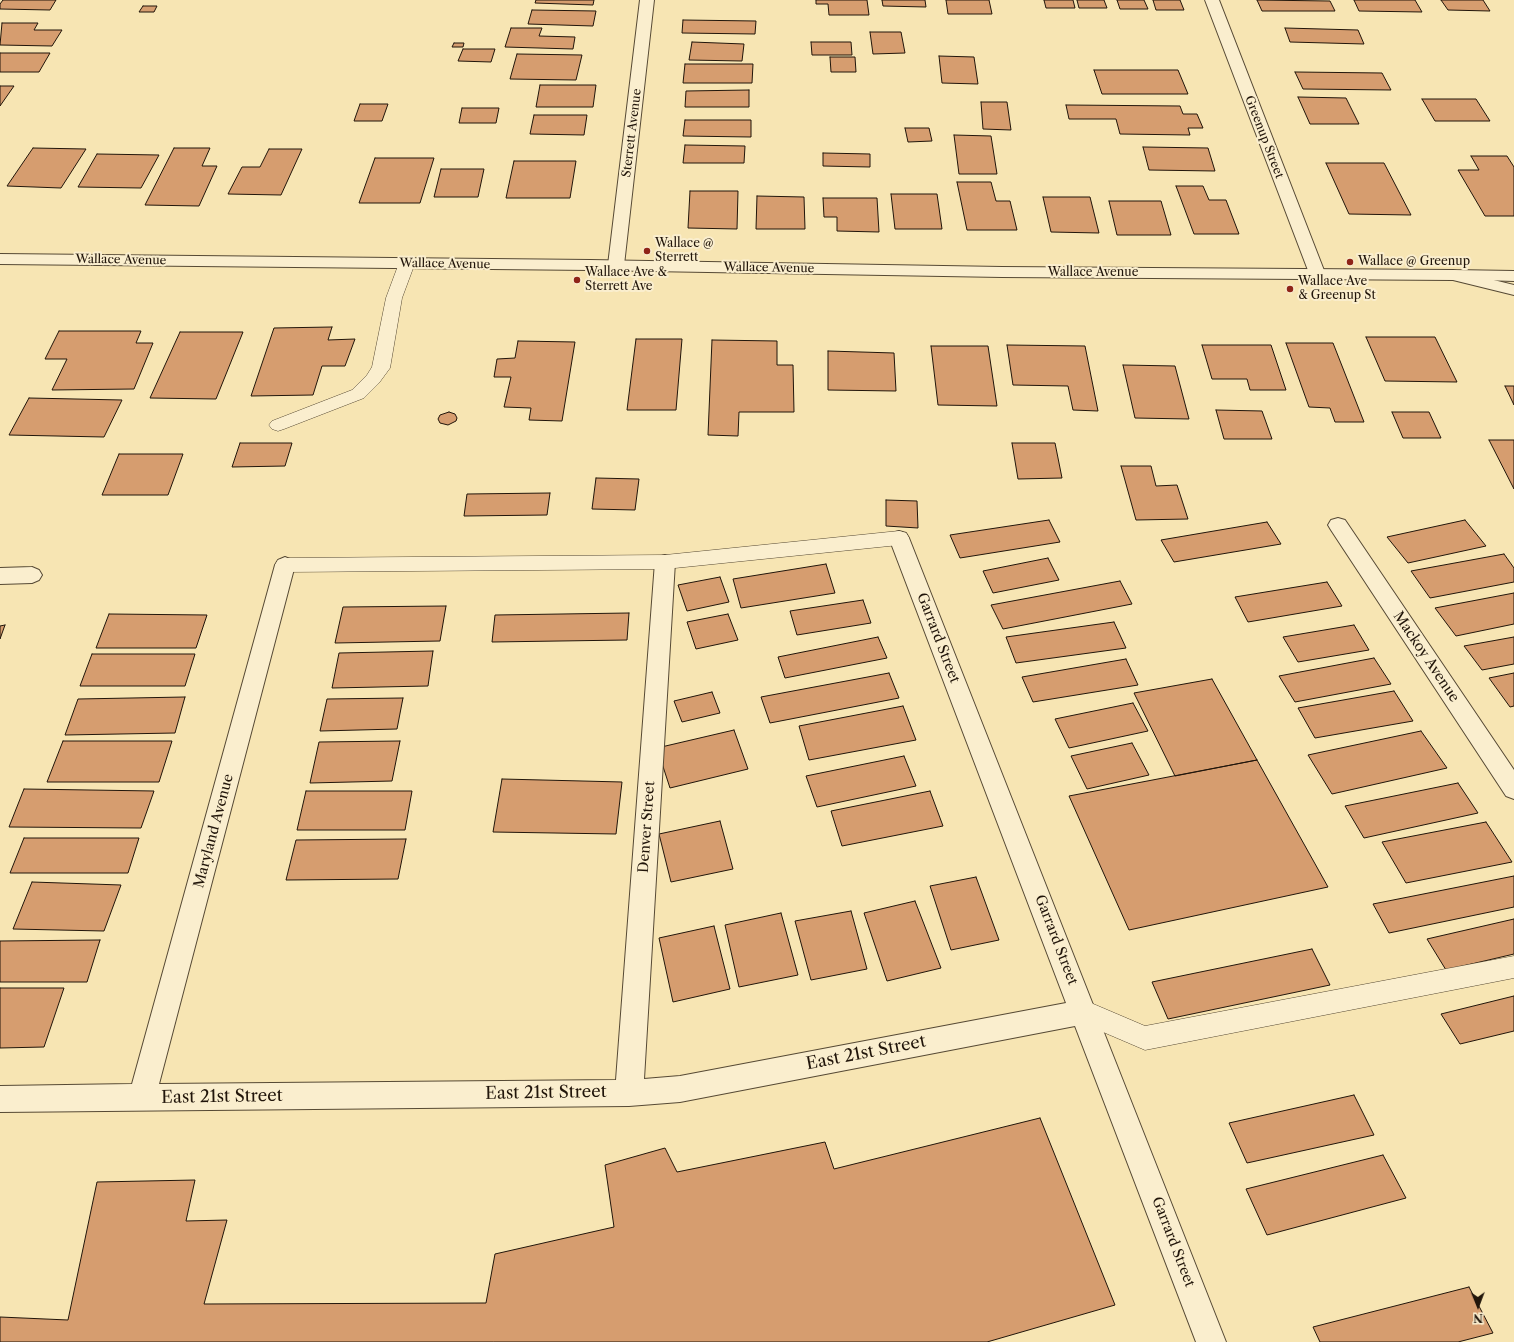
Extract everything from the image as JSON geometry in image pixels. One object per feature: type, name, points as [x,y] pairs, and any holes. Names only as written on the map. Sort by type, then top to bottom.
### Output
[{"type":"street","name":"Sterrett Avenue","points":[[616,265],[647,0]]},
{"type":"street","name":"Greenup Street","points":[[1212,0],[1317,273]]},
{"type":"street","name":"Wallace Avenue","points":[[0,259],[616,265],[1002,272],[1317,273],[1514,276]]},
{"type":"street","points":[[1453,275],[1514,290]]},
{"type":"street","name":"Mackoy Avenue","points":[[1338,525],[1514,789]]},
{"type":"street","name":"Garrard Street","points":[[899,538],[1211,1342]]},
{"type":"street","name":"Denver Street","points":[[629,1093],[665,562]]},
{"type":"street","name":"Maryland Avenue","points":[[142,1097],[285,565]]},
{"type":"street","points":[[0,576],[32,575]]},
{"type":"street","name":"East 21st Street","points":[[0,1099],[629,1093],[680,1089],[1084,1012]]},
{"type":"lane","points":[[278,425],[358,394],[373,379],[381,368],[394,298],[407,263]]},
{"type":"lane","points":[[285,565],[665,562],[899,538]]},
{"type":"lane","points":[[1084,1012],[1145,1038],[1514,966]]},
{"type":"building","points":[[3,0],[56,0],[50,10],[0,9],[0,4]]},
{"type":"building","points":[[536,0],[594,0],[593,5],[535,3]]},
{"type":"building","points":[[816,0],[867,0],[869,15],[829,15],[828,4],[816,4]]},
{"type":"building","points":[[882,0],[925,0],[926,7],[883,6]]},
{"type":"building","points":[[946,0],[989,0],[992,14],[948,14]]},
{"type":"building","points":[[1044,0],[1073,0],[1075,8],[1046,8]]},
{"type":"building","points":[[1077,0],[1104,0],[1107,8],[1079,8]]},
{"type":"building","points":[[1117,0],[1144,0],[1148,9],[1120,9]]},
{"type":"building","points":[[1153,0],[1180,0],[1184,10],[1156,10]]},
{"type":"building","points":[[1257,0],[1330,1],[1335,11],[1262,11]]},
{"type":"building","points":[[1354,0],[1415,0],[1422,12],[1359,11]]},
{"type":"building","points":[[1441,0],[1483,0],[1490,11],[1448,10]]},
{"type":"building","points":[[143,6],[157,6],[154,12],[139,12]]},
{"type":"building","points":[[532,10],[596,11],[593,26],[528,24]]},
{"type":"building","points":[[683,20],[756,21],[755,34],[682,33]]},
{"type":"building","points":[[2,23],[38,23],[34,30],[62,30],[52,46],[0,45]]},
{"type":"building","points":[[511,28],[542,28],[539,36],[575,37],[573,49],[505,47]]},
{"type":"building","points":[[1285,28],[1358,30],[1364,44],[1290,42]]},
{"type":"building","points":[[870,32],[901,32],[905,53],[873,54]]},
{"type":"building","points":[[692,42],[744,44],[742,61],[689,60]]},
{"type":"building","points":[[811,42],[851,42],[852,55],[812,55]]},
{"type":"building","points":[[454,43],[464,43],[463,47],[452,47]]},
{"type":"building","points":[[463,49],[495,49],[491,62],[458,61]]},
{"type":"building","points":[[0,53],[50,53],[39,72],[0,72]]},
{"type":"building","points":[[517,54],[582,55],[576,80],[510,79]]},
{"type":"building","points":[[939,56],[974,57],[978,84],[942,83]]},
{"type":"building","points":[[830,57],[855,57],[856,72],[831,72]]},
{"type":"building","points":[[685,64],[753,64],[752,83],[683,83]]},
{"type":"building","points":[[1094,70],[1178,70],[1188,94],[1102,94]]},
{"type":"building","points":[[1295,72],[1382,73],[1391,90],[1303,89]]},
{"type":"building","points":[[540,85],[596,85],[593,107],[536,107]]},
{"type":"building","points":[[0,86],[14,86],[0,106]]},
{"type":"building","points":[[749,90],[749,107],[685,107],[686,91]]},
{"type":"building","points":[[1298,97],[1346,98],[1359,124],[1310,124]]},
{"type":"building","points":[[1422,99],[1476,99],[1490,121],[1435,121]]},
{"type":"building","points":[[981,102],[1007,102],[1011,130],[983,129]]},
{"type":"building","points":[[360,104],[388,104],[382,121],[354,121]]},
{"type":"building","points":[[1066,105],[1180,106],[1183,114],[1197,114],[1203,128],[1188,128],[1190,135],[1120,134],[1116,119],[1069,119]]},
{"type":"building","points":[[462,108],[499,108],[496,123],[459,123]]},
{"type":"building","points":[[534,115],[587,115],[584,135],[530,134]]},
{"type":"building","points":[[685,120],[751,120],[751,137],[683,136]]},
{"type":"building","points":[[905,128],[929,128],[932,141],[908,142]]},
{"type":"building","points":[[954,135],[991,136],[997,174],[959,174]]},
{"type":"building","points":[[685,145],[745,146],[744,163],[683,163]]},
{"type":"building","points":[[1143,147],[1208,148],[1215,171],[1149,170]]},
{"type":"building","points":[[33,148],[86,149],[61,188],[7,186]]},
{"type":"building","points":[[174,148],[210,148],[202,166],[217,166],[199,206],[145,205]]},
{"type":"building","points":[[269,149],[302,149],[281,195],[228,194],[242,167],[260,167]]},
{"type":"building","points":[[823,153],[870,154],[870,167],[823,166]]},
{"type":"building","points":[[97,154],[159,155],[141,188],[78,187]]},
{"type":"building","points":[[1471,156],[1507,156],[1514,167],[1514,216],[1485,216],[1458,170],[1479,170]]},
{"type":"building","points":[[375,158],[434,158],[420,203],[359,203]]},
{"type":"building","points":[[514,161],[576,161],[570,198],[506,198]]},
{"type":"building","points":[[1326,163],[1384,163],[1411,215],[1349,214]]},
{"type":"building","points":[[441,169],[484,169],[478,197],[434,197]]},
{"type":"building","points":[[957,182],[991,182],[996,201],[1010,201],[1017,230],[967,230]]},
{"type":"building","points":[[1176,186],[1203,186],[1209,200],[1226,200],[1239,234],[1194,234]]},
{"type":"building","points":[[690,191],[738,191],[737,229],[688,228]]},
{"type":"building","points":[[891,194],[937,194],[942,229],[895,229]]},
{"type":"building","points":[[757,196],[804,197],[805,229],[756,229]]},
{"type":"building","points":[[1043,197],[1090,197],[1099,233],[1051,232]]},
{"type":"building","points":[[823,198],[877,198],[879,232],[837,231],[837,217],[824,217]]},
{"type":"building","points":[[1109,201],[1161,201],[1171,235],[1117,235]]},
{"type":"building","points":[[332,327],[328,340],[355,339],[345,366],[322,366],[313,395],[251,396],[274,328]]},
{"type":"building","points":[[59,331],[141,331],[136,343],[153,343],[134,389],[52,390],[67,359],[45,359]]},
{"type":"building","points":[[180,332],[243,332],[216,399],[150,398]]},
{"type":"building","points":[[1366,337],[1435,337],[1457,382],[1385,381]]},
{"type":"building","points":[[636,339],[682,339],[676,410],[627,410]]},
{"type":"building","points":[[712,340],[777,341],[777,365],[793,365],[794,412],[739,412],[738,436],[708,435]]},
{"type":"building","points":[[518,341],[575,342],[562,421],[529,420],[531,408],[504,407],[511,377],[494,377],[497,359],[515,358]]},
{"type":"building","points":[[1286,343],[1333,343],[1364,422],[1335,422],[1330,408],[1309,407]]},
{"type":"building","points":[[1007,345],[1085,346],[1098,411],[1073,410],[1068,386],[1013,385]]},
{"type":"building","points":[[1202,345],[1271,345],[1286,390],[1250,390],[1247,379],[1212,379]]},
{"type":"building","points":[[931,346],[988,346],[997,406],[938,405]]},
{"type":"building","points":[[828,351],[894,353],[896,391],[828,390]]},
{"type":"building","points":[[1123,365],[1175,366],[1189,419],[1135,418]]},
{"type":"building","points":[[1505,386],[1514,386],[1514,405]]},
{"type":"building","points":[[29,398],[122,400],[104,437],[9,435]]},
{"type":"building","points":[[1216,410],[1262,411],[1272,439],[1224,439]]},
{"type":"building","points":[[449,412],[455,414],[457,418],[456,421],[448,425],[440,423],[438,419],[440,415]]},
{"type":"building","points":[[1392,412],[1429,412],[1441,438],[1403,438]]},
{"type":"building","points":[[1489,440],[1514,440],[1514,489]]},
{"type":"building","points":[[240,443],[292,443],[285,466],[232,467]]},
{"type":"building","points":[[1012,443],[1055,443],[1062,478],[1018,479]]},
{"type":"building","points":[[119,454],[183,454],[168,495],[102,495]]},
{"type":"building","points":[[1121,466],[1151,466],[1156,486],[1177,485],[1188,519],[1136,520]]},
{"type":"building","points":[[596,478],[639,479],[635,510],[592,509]]},
{"type":"building","points":[[550,493],[547,515],[464,516],[467,494]]},
{"type":"building","points":[[886,500],[917,501],[918,528],[886,526]]},
{"type":"building","points":[[1049,520],[1060,542],[960,558],[950,535]]},
{"type":"building","points":[[1465,520],[1486,546],[1408,563],[1387,537]]},
{"type":"building","points":[[1267,522],[1281,544],[1174,562],[1161,540]]},
{"type":"building","points":[[1504,554],[1514,568],[1514,582],[1430,598],[1411,571]]},
{"type":"building","points":[[1048,558],[1059,580],[993,593],[983,571]]},
{"type":"building","points":[[826,564],[835,593],[741,608],[733,579]]},
{"type":"building","points":[[720,577],[729,602],[687,611],[678,585]]},
{"type":"building","points":[[1120,581],[1132,604],[1003,629],[991,605]]},
{"type":"building","points":[[1327,582],[1342,606],[1248,622],[1235,597]]},
{"type":"building","points":[[1514,593],[1514,624],[1456,636],[1435,608]]},
{"type":"building","points":[[863,600],[871,623],[797,635],[790,611]]},
{"type":"building","points":[[446,606],[440,641],[335,643],[343,607]]},
{"type":"building","points":[[629,613],[627,640],[492,642],[495,615]]},
{"type":"building","points":[[109,614],[207,615],[196,648],[96,648]]},
{"type":"building","points":[[728,614],[738,640],[696,649],[687,622]]},
{"type":"building","points":[[1114,622],[1126,648],[1016,663],[1006,637]]},
{"type":"building","points":[[5,625],[0,639],[0,626]]},
{"type":"building","points":[[1354,625],[1369,650],[1298,662],[1283,637]]},
{"type":"building","points":[[878,637],[887,658],[785,678],[778,657]]},
{"type":"building","points":[[1514,637],[1514,664],[1482,670],[1464,646]]},
{"type":"building","points":[[433,651],[428,686],[332,688],[339,653]]},
{"type":"building","points":[[92,654],[195,654],[185,686],[80,686]]},
{"type":"building","points":[[1374,658],[1391,684],[1295,702],[1279,676]]},
{"type":"building","points":[[1126,659],[1138,685],[1033,702],[1022,677]]},
{"type":"building","points":[[889,673],[899,698],[770,723],[761,697]]},
{"type":"building","points":[[1514,673],[1514,706],[1510,707],[1489,678]]},
{"type":"building","points":[[1212,679],[1257,760],[1175,776],[1134,693]]},
{"type":"building","points":[[1394,691],[1413,721],[1315,738],[1298,708]]},
{"type":"building","points":[[712,692],[720,713],[682,722],[674,701]]},
{"type":"building","points":[[185,697],[175,733],[65,735],[78,699]]},
{"type":"building","points":[[403,698],[397,729],[320,731],[327,699]]},
{"type":"building","points":[[1133,703],[1148,731],[1069,748],[1055,719]]},
{"type":"building","points":[[903,706],[916,740],[809,760],[799,726]]},
{"type":"building","points":[[734,730],[748,769],[670,788],[657,748]]},
{"type":"building","points":[[1421,731],[1447,768],[1332,794],[1308,755]]},
{"type":"building","points":[[63,741],[172,741],[159,782],[47,782]]},
{"type":"building","points":[[400,741],[392,781],[310,783],[319,742]]},
{"type":"building","points":[[1132,743],[1149,775],[1087,789],[1071,756]]},
{"type":"building","points":[[904,756],[916,786],[817,807],[806,776]]},
{"type":"building","points":[[1257,760],[1328,887],[1129,930],[1069,796]]},
{"type":"building","points":[[502,779],[622,782],[616,834],[493,832]]},
{"type":"building","points":[[1458,783],[1478,813],[1364,838],[1345,806]]},
{"type":"building","points":[[24,789],[154,791],[141,828],[9,827]]},
{"type":"building","points":[[306,791],[412,791],[405,830],[297,830]]},
{"type":"building","points":[[930,791],[943,826],[842,846],[831,811]]},
{"type":"building","points":[[720,821],[733,869],[671,882],[659,834]]},
{"type":"building","points":[[1486,822],[1512,862],[1406,883],[1382,842]]},
{"type":"building","points":[[24,838],[139,838],[128,873],[10,873]]},
{"type":"building","points":[[406,839],[398,879],[286,880],[296,840]]},
{"type":"building","points":[[1514,876],[1514,907],[1389,933],[1373,904]]},
{"type":"building","points":[[976,877],[999,940],[951,950],[930,886]]},
{"type":"building","points":[[32,882],[121,885],[104,931],[13,929]]},
{"type":"building","points":[[915,901],[941,968],[887,981],[864,913]]},
{"type":"building","points":[[851,911],[867,969],[811,980],[795,921]]},
{"type":"building","points":[[781,913],[798,975],[739,987],[725,925]]},
{"type":"building","points":[[1514,919],[1514,954],[1446,970],[1427,939]]},
{"type":"building","points":[[714,926],[730,989],[673,1002],[659,938]]},
{"type":"building","points":[[100,940],[87,982],[0,982],[0,941]]},
{"type":"building","points":[[1312,949],[1330,985],[1168,1019],[1152,982]]},
{"type":"building","points":[[0,988],[64,988],[44,1047],[0,1048]]},
{"type":"building","points":[[1514,996],[1514,1031],[1460,1044],[1441,1014]]},
{"type":"building","points":[[1354,1095],[1374,1135],[1247,1163],[1229,1123]]},
{"type":"building","points":[[1040,1118],[1115,1305],[987,1342],[0,1342],[0,1317],[68,1320],[97,1182],[195,1180],[186,1221],[227,1220],[204,1304],[486,1303],[495,1254],[614,1227],[605,1165],[665,1148],[677,1172],[825,1142],[834,1169]]},
{"type":"building","points":[[1383,1155],[1406,1198],[1267,1235],[1246,1189]]},
{"type":"building","points":[[1469,1287],[1493,1333],[1458,1342],[1320,1342],[1313,1327]]},
{"type":"place","name":"Wallace @ Sterrett","points":[[647,251]]},
{"type":"place","name":"Wallace @ Greenup","points":[[1350,262]]},
{"type":"place","name":"Wallace Ave & Sterrett Ave","points":[[577,280]]},
{"type":"place","name":"Wallace Ave & Greenup St","points":[[1290,289]]}]
